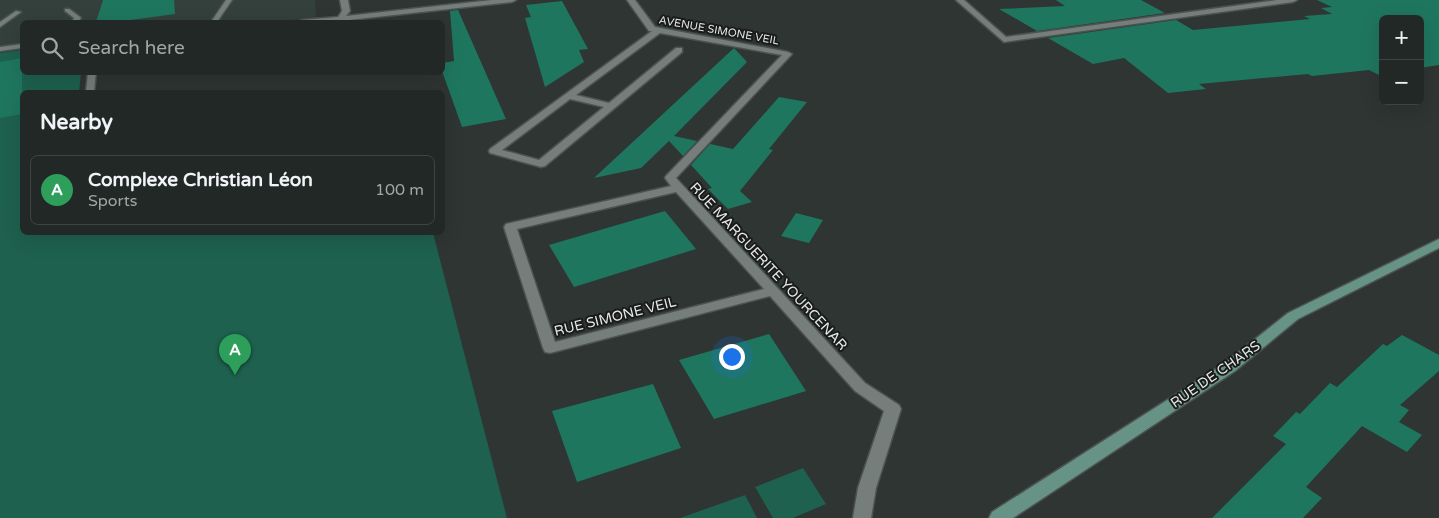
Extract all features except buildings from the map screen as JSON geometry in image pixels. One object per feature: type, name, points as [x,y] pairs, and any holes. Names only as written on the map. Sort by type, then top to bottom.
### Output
[{"type":"street","points":[[340,19],[346,11],[344,0]]},
{"type":"street","points":[[327,20],[512,0]]},
{"type":"street","name":"AVENUE SIMONE VEIL","points":[[631,0],[649,26],[659,30],[788,54]]},
{"type":"street","points":[[960,0],[1004,40],[1293,0]]},
{"type":"street","points":[[659,30],[494,151],[541,164],[679,50]]},
{"type":"street","points":[[0,49],[20,46]]},
{"type":"street","name":"RUE MARGUERITE YOURCENAR","points":[[788,54],[670,178],[677,188],[860,387],[893,409],[868,488],[862,518]]},
{"type":"street","points":[[568,96],[610,106]]},
{"type":"street","name":"RUE SIMONE VEIL","points":[[677,188],[510,227],[550,348],[773,291]]},
{"type":"street","name":"RUE DE CHARS","points":[[998,518],[1230,367],[1293,316],[1439,243]]},
{"type":"lane","points":[[215,20],[229,0]]},
{"type":"lane","points":[[67,10],[78,18],[76,20]]},
{"type":"lane","points":[[0,25],[18,12]]},
{"type":"lane","points":[[90,90],[92,75]]},
{"type":"shaded area","points":[[0,0],[315,0],[316,18],[290,20],[20,20],[20,44],[0,48]]},
{"type":"green space","points":[[20,50],[20,75],[81,75],[79,90],[20,90],[20,235],[434,235],[507,518],[0,518],[0,53]]},
{"type":"green space","points":[[803,468],[826,504],[793,518],[773,518],[755,487]]},
{"type":"green space","points":[[745,495],[757,518],[680,518]]},
{"type":"place","name":"Complexe Christian Léon","points":[[235,375]]}]
